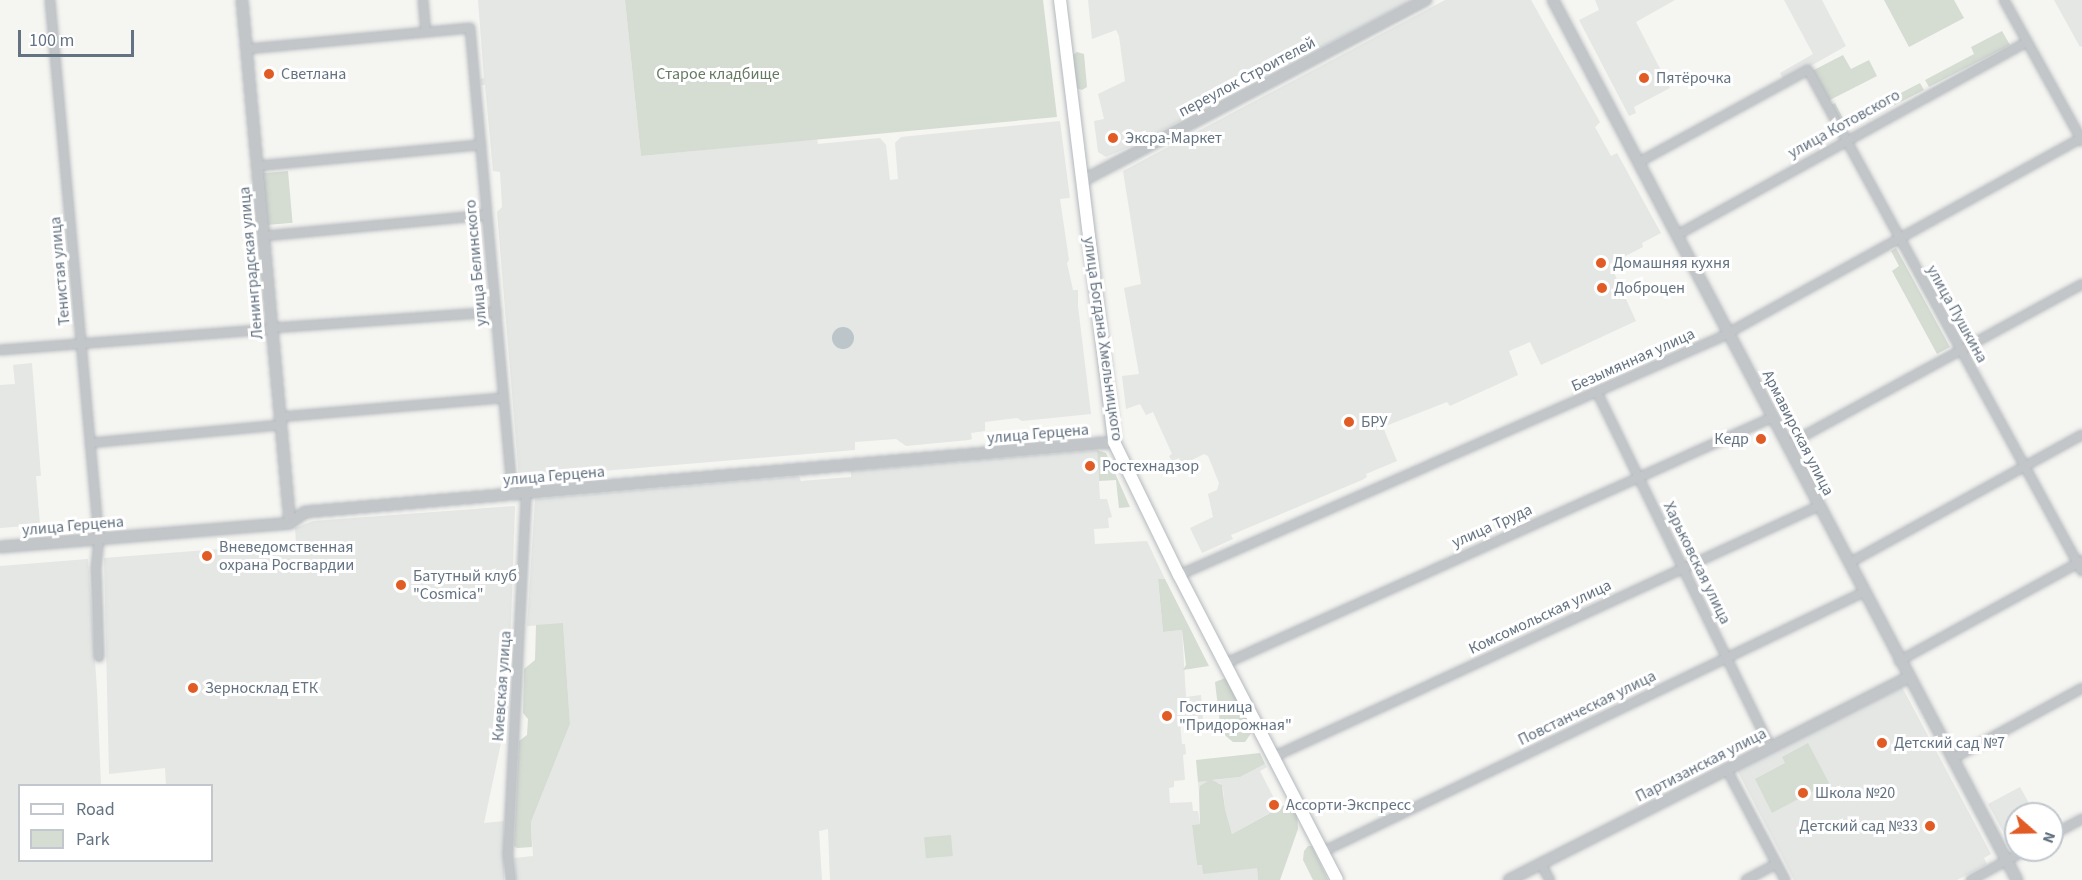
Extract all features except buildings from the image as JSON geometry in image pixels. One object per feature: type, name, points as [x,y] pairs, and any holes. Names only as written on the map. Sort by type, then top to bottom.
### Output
[{"type":"main road","name":"улица Богдана Хмельницкого","points":[[1060,0],[1114,442],[1224,664],[1337,880]]},
{"type":"street","name":"Тенистая улица","points":[[50,0],[99,538],[96,570],[99,657]]},
{"type":"street","name":"Ленинградская улица","points":[[242,0],[290,523]]},
{"type":"street","points":[[247,49],[426,32],[423,0]]},
{"type":"street","name":"переулок Строителей","points":[[1082,181],[1426,0]]},
{"type":"street","name":"Армавирская улица","points":[[1553,0],[2004,857]]},
{"type":"street","points":[[2004,0],[2082,139]]},
{"type":"street","name":"улица Белинского","points":[[426,32],[470,28],[512,494]]},
{"type":"street","name":"улица Котовского","points":[[1677,235],[2027,42]]},
{"type":"street","name":"улица Пушкина","points":[[1639,162],[1808,70],[1960,350],[2081,565]]},
{"type":"street","name":"Безымянная улица","points":[[1179,575],[1729,333],[2082,139]]},
{"type":"street","points":[[257,166],[481,145]]},
{"type":"street","points":[[264,236],[487,215]]},
{"type":"street","points":[[1787,445],[2082,284]]},
{"type":"street","points":[[0,350],[496,312]]},
{"type":"street","name":"Харьковская улица","points":[[1597,392],[1770,747]]},
{"type":"street","points":[[90,442],[503,398]]},
{"type":"street","name":"улица Труда","points":[[1224,664],[1773,417]]},
{"type":"street","points":[[1849,563],[2082,435]]},
{"type":"street","name":"улица Герцена","points":[[305,512],[1114,442]]},
{"type":"street","name":"Киевская улица","points":[[511,880],[508,854],[526,493]]},
{"type":"street","points":[[288,501],[305,512],[290,523]]},
{"type":"street","name":"Комсомольская улица","points":[[1274,757],[1819,506]]},
{"type":"street","name":"улица Герцена","points":[[0,547],[290,523]]},
{"type":"street","points":[[1899,661],[2081,565]]},
{"type":"street","name":"Повстанческая улица","points":[[1322,852],[1864,592]]},
{"type":"street","name":"Партизанская улица","points":[[1509,880],[1726,768],[1908,678]]},
{"type":"street","points":[[1952,759],[2082,688]]},
{"type":"street","points":[[1726,768],[1785,880]]},
{"type":"street","points":[[2064,829],[2082,819]]},
{"type":"street","points":[[1971,880],[2004,862]]},
{"type":"street","name":"Армавирская улица","points":[[2007,862],[2017,880]]},
{"type":"street","points":[[1541,864],[1550,880]]},
{"type":"street","points":[[1746,880],[1776,864]]},
{"type":"shaded area","points":[[478,0],[625,0],[641,156],[817,139],[818,144],[880,138],[886,145],[890,180],[898,179],[895,143],[901,137],[1060,121],[1070,198],[1060,199],[1069,260],[1067,263],[1073,290],[1078,290],[1091,414],[985,422],[985,431],[971,433],[972,439],[969,440],[906,446],[896,439],[855,442],[855,450],[519,478],[497,212],[502,207],[500,172],[493,171],[485,85],[481,85],[480,79],[484,78]]},
{"type":"shaded area","points":[[1088,0],[1412,0],[1132,146],[1106,157],[1098,152],[1094,121],[1104,119],[1098,94],[1125,81],[1119,36],[1116,30],[1092,39]]},
{"type":"shaded area","points":[[1445,0],[1531,0],[1600,122],[1595,127],[1611,156],[1617,153],[1661,233],[1642,243],[1643,247],[1610,264],[1636,321],[1541,365],[1530,342],[1509,351],[1518,375],[1450,406],[1447,402],[1383,427],[1397,461],[1366,474],[1367,477],[1362,480],[1231,535],[1233,539],[1202,553],[1190,528],[1213,517],[1208,494],[1217,490],[1219,483],[1208,456],[1204,454],[1182,465],[1179,458],[1172,461],[1169,456],[1172,454],[1153,412],[1146,415],[1140,404],[1126,409],[1122,376],[1139,374],[1124,288],[1141,284],[1123,171]]},
{"type":"shaded area","points":[[1595,0],[1675,0],[1636,22],[1670,88],[1634,107],[1636,113],[1629,116],[1579,20],[1599,10]]},
{"type":"shaded area","points":[[1784,0],[1822,0],[1846,46],[1784,81],[1780,73],[1813,54]]},
{"type":"shaded area","points":[[2054,0],[2082,0],[2082,46],[2080,47]]},
{"type":"shaded area","points":[[843,327],[851,330],[854,338],[851,346],[843,349],[835,346],[832,338],[835,330]]},
{"type":"shaded area","points":[[32,363],[41,476],[36,476],[40,525],[0,528],[0,385],[15,384],[13,365]]},
{"type":"shaded area","points":[[1097,450],[1100,499],[1107,499],[1112,517],[1108,518],[1109,528],[1094,529],[1095,544],[1147,541],[1165,579],[1158,580],[1163,632],[1182,630],[1186,697],[1201,695],[1203,719],[1180,722],[1182,744],[1185,744],[1186,754],[1183,755],[1185,780],[1174,781],[1174,787],[1169,788],[1170,803],[1192,802],[1193,811],[1198,811],[1200,824],[1192,825],[1197,865],[1257,868],[1258,880],[830,880],[828,829],[819,831],[822,880],[516,880],[514,858],[533,856],[531,822],[570,724],[563,624],[527,626],[535,499],[799,476],[801,481],[851,477],[851,471]]},
{"type":"shaded area","points":[[515,506],[508,710],[484,823],[504,821],[504,880],[0,880],[0,566],[88,559],[97,690],[101,784],[18,784],[18,862],[213,862],[213,784],[166,784],[165,768],[109,774],[104,558],[296,543],[295,528],[313,521]]},
{"type":"shaded area","points":[[1902,687],[1991,854],[1984,858],[1987,864],[1957,880],[1794,880],[1737,770]]},
{"type":"shaded area","points":[[1265,764],[1267,767],[1260,771],[1279,808],[1232,834],[1220,783],[1207,782],[1199,792],[1198,782],[1240,777]]},
{"type":"shaded area","points":[[2020,787],[2028,802],[2004,802],[2004,833],[1988,804]]},
{"type":"green space","name":"Старое кладбище","points":[[625,0],[1043,0],[1057,117],[641,156]]},
{"type":"green space","points":[[1884,0],[1954,0],[1964,18],[1909,47]]},
{"type":"green space","points":[[2002,31],[2010,45],[1929,87],[1925,80],[1974,54],[1971,47]]},
{"type":"green space","points":[[1077,52],[1084,54],[1087,87],[1082,90],[1076,88],[1073,55]]},
{"type":"green space","points":[[1843,55],[1851,69],[1869,60],[1877,76],[1826,102],[1810,72]]},
{"type":"green space","points":[[1920,83],[1924,90],[1843,132],[1829,106],[1835,103],[1845,122]]},
{"type":"green space","points":[[288,171],[293,223],[267,225],[262,173]]},
{"type":"green space","points":[[1896,248],[1950,347],[1937,354],[1892,271],[1899,266],[1891,251]]},
{"type":"green space","points":[[1097,450],[1106,453],[1130,507],[1119,508],[1116,480],[1099,481]]},
{"type":"green space","points":[[1158,579],[1165,579],[1209,666],[1183,670],[1186,665],[1182,630],[1163,632]]},
{"type":"green space","points":[[563,623],[570,724],[531,822],[532,847],[517,848],[514,846],[519,741],[527,735],[528,719],[523,713],[524,669],[535,660],[536,625]]},
{"type":"green space","points":[[1228,677],[1254,729],[1245,742],[1233,742],[1221,732],[1215,682]]},
{"type":"green space","points":[[1808,743],[1829,783],[1772,813],[1755,779],[1785,763],[1782,757]]},
{"type":"green space","points":[[1260,753],[1265,764],[1240,777],[1212,780],[1222,785],[1225,809],[1232,834],[1290,802],[1297,815],[1298,829],[1280,880],[1258,880],[1257,868],[1203,874],[1202,865],[1197,865],[1192,825],[1200,824],[1200,786],[1208,781],[1198,782],[1196,760]]},
{"type":"green space","points":[[951,835],[953,856],[926,858],[924,837]]},
{"type":"green space","points":[[1308,846],[1312,846],[1328,880],[1313,880],[1303,860],[1304,851]]},
{"type":"place","name":"Светлана","points":[[269,74]]},
{"type":"place","name":"Пятёрочка","points":[[1644,78]]},
{"type":"place","name":"Эксра-Маркет","points":[[1113,138]]},
{"type":"place","name":"Домашняя кухня","points":[[1601,263]]},
{"type":"place","name":"Доброцен","points":[[1602,288]]},
{"type":"place","name":"БРУ","points":[[1349,422]]},
{"type":"place","name":"Кедр","points":[[1761,439]]},
{"type":"place","name":"Ростехнадзор","points":[[1090,466]]},
{"type":"place","name":"Вневедомственная охрана Росгвардии","points":[[207,556]]},
{"type":"place","name":"Батутный клуб \"Cosmica\"","points":[[401,585]]},
{"type":"place","name":"Зерносклад ЕТК","points":[[193,688]]},
{"type":"place","name":"Гостиница \"Придорожная\"","points":[[1167,716]]},
{"type":"place","name":"Детский сад №7","points":[[1882,743]]},
{"type":"place","name":"Школа №20","points":[[1803,793]]},
{"type":"place","name":"Ассорти-Экспресс","points":[[1274,805]]},
{"type":"place","name":"Детский сад №33","points":[[1930,826]]}]
